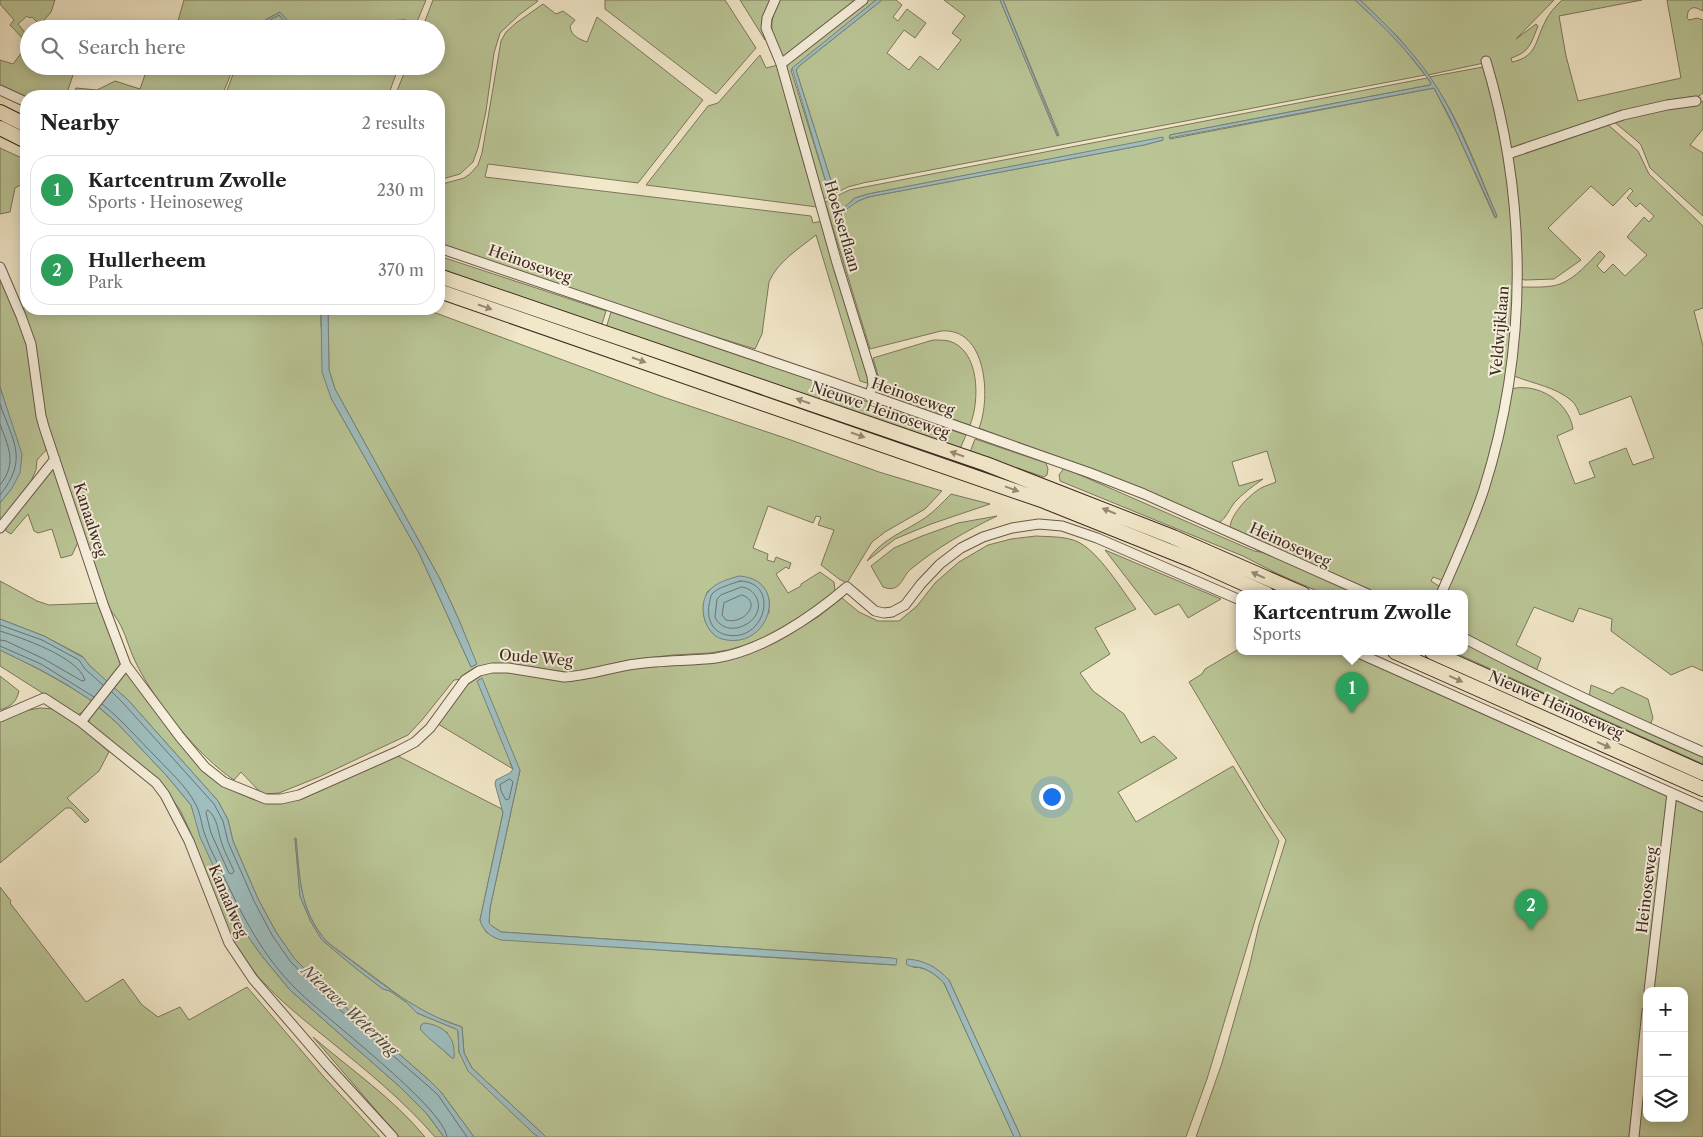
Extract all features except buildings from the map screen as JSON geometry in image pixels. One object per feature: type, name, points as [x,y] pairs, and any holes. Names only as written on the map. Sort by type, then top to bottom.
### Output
[{"type":"highway","points":[[0,112],[20,122]]},
{"type":"highway","points":[[0,128],[20,138]]},
{"type":"highway","name":"Nieuwe Heinoseweg","points":[[445,278],[986,464],[1173,537],[1294,590]]},
{"type":"highway","name":"Nieuwe Heinoseweg","points":[[445,293],[1044,500],[1258,590]]},
{"type":"highway","name":"Nieuwe Heinoseweg","points":[[1402,655],[1703,790]]},
{"type":"highway","name":"Nieuwe Heinoseweg","points":[[1439,655],[1703,773]]},
{"type":"street","name":"Hoekserflaan","points":[[774,0],[767,18],[766,28],[780,62],[837,263],[872,376],[873,385],[869,396]]},
{"type":"street","points":[[780,62],[863,0]]},
{"type":"street","name":"Veldwijklaan","points":[[1443,590],[1483,491],[1500,434],[1511,376],[1518,306],[1515,209],[1508,154],[1499,105],[1486,61]]},
{"type":"street","points":[[0,90],[20,99]]},
{"type":"street","points":[[1508,154],[1623,115],[1667,105],[1696,101]]},
{"type":"street","name":"Heinoseweg","points":[[445,250],[1056,460],[1144,494],[1359,590]]},
{"type":"street","name":"Kanaalweg","points":[[0,266],[20,314]]},
{"type":"street","name":"Kanaalweg","points":[[21,315],[31,344],[40,416],[103,604],[126,665]]},
{"type":"street","points":[[0,528],[55,459]]},
{"type":"street","name":"Oude Weg","points":[[126,665],[180,738],[217,777],[257,797],[281,800],[300,795],[416,742],[430,728],[465,680],[479,671],[500,668],[570,677],[632,664],[716,658],[734,654],[772,639],[813,613],[846,587],[876,611],[892,612],[905,606],[921,584],[961,548],[983,537],[1012,528],[1039,524],[1062,526],[1097,538],[1236,598]]},
{"type":"street","points":[[1468,640],[1596,704],[1703,752]]},
{"type":"street","points":[[1363,655],[1703,807]]},
{"type":"street","points":[[81,722],[126,665]]},
{"type":"street","name":"Kanaalweg","points":[[0,717],[44,698],[81,722],[156,784],[165,794],[189,841],[229,943],[253,979],[393,1137]]},
{"type":"street","name":"Heinoseweg","points":[[1649,987],[1672,793]]},
{"type":"street","points":[[1634,1137],[1645,1032]]},
{"type":"green space","points":[[0,0],[55,0],[51,12],[44,20],[35,20],[27,16],[20,20],[18,24],[20,26],[20,36],[10,25],[14,20],[0,4]]},
{"type":"green space","points":[[184,0],[426,0],[418,20],[286,20],[280,12],[265,20],[178,20]]},
{"type":"green space","points":[[433,0],[538,1],[519,15],[500,33],[494,53],[486,111],[473,162],[460,174],[445,178],[445,90],[397,90],[403,75],[445,75],[445,20],[425,20]]},
{"type":"green space","points":[[605,0],[725,0],[756,48],[716,94],[605,9]]},
{"type":"green space","points":[[740,0],[772,0],[765,21],[765,40]]},
{"type":"green space","points":[[779,0],[858,0],[783,58],[772,29],[773,17]]},
{"type":"green space","points":[[867,0],[876,0],[791,70],[828,189],[830,190],[833,187],[796,70],[882,0],[896,0],[902,5],[893,17],[898,21],[907,9],[926,23],[915,38],[904,30],[887,53],[909,70],[920,56],[938,70],[961,40],[952,33],[965,16],[944,0],[1000,0],[1058,136],[1003,0],[1355,0],[1396,38],[1425,75],[863,183],[848,187],[824,199],[786,66]]},
{"type":"green space","points":[[1360,0],[1554,0],[1516,39],[1536,24],[1538,26],[1529,46],[1522,53],[1511,58],[1512,62],[1520,60],[1531,52],[1548,16],[1562,0],[1642,0],[1559,16],[1566,56],[1578,101],[1681,78],[1667,0],[1703,0],[1703,11],[1691,8],[1687,18],[1689,20],[1697,18],[1703,20],[1703,93],[1696,98],[1511,149],[1484,63],[1428,75],[1398,37]]},
{"type":"green space","points":[[543,4],[556,14],[563,11],[575,20],[570,26],[572,32],[578,38],[587,42],[597,17],[703,100],[638,183],[488,164],[485,177],[811,216],[813,223],[822,221],[870,384],[860,381],[816,235],[777,268],[769,282],[762,334],[755,349],[633,311],[445,246],[445,183],[464,178],[478,165],[482,153],[501,41],[506,32]]},
{"type":"green space","points":[[279,15],[283,20],[270,20]]},
{"type":"green space","points":[[20,55],[20,75],[73,75],[68,90],[20,90],[20,96],[0,87],[0,60],[13,64]]},
{"type":"green space","points":[[760,55],[766,68],[778,65],[797,140],[817,207],[646,185],[708,106],[718,103]]},
{"type":"green space","points":[[1485,68],[1496,106],[1509,182],[1515,283],[1503,405],[1481,490],[1444,581],[1433,577],[1431,581],[1439,586],[1438,590],[1369,590],[1230,528],[1233,517],[1251,495],[1261,488],[1276,482],[1267,451],[1232,462],[1239,486],[1263,479],[1234,503],[1219,523],[1128,484],[979,428],[985,400],[982,367],[976,352],[968,340],[956,333],[941,331],[870,349],[825,202],[849,190],[1427,78],[1431,83],[1430,85],[1170,135],[1170,139],[1434,88],[1456,131],[1495,218],[1497,216],[1475,163],[1459,127],[1429,77]],"holes":[[[1163,140],[868,197],[838,213],[855,198],[868,194],[1072,155]]]},
{"type":"green space","points":[[145,75],[230,75],[224,90],[97,90],[115,81],[140,89]]},
{"type":"green space","points":[[233,75],[396,75],[390,90],[227,90]]},
{"type":"green space","points":[[76,88],[97,90],[75,90]]},
{"type":"green space","points":[[1703,101],[1703,129],[1690,145],[1703,153],[1703,216],[1650,168],[1641,145],[1613,121],[1666,108],[1697,104]]},
{"type":"green space","points":[[1606,123],[1638,151],[1649,174],[1703,226],[1703,308],[1694,311],[1703,346],[1703,671],[1692,666],[1671,675],[1611,631],[1612,619],[1579,608],[1573,622],[1534,607],[1516,645],[1541,658],[1537,669],[1534,671],[1468,635],[1468,590],[1445,590],[1465,547],[1511,389],[1532,388],[1541,391],[1551,396],[1565,410],[1573,429],[1557,436],[1575,484],[1595,477],[1589,462],[1626,448],[1633,465],[1654,458],[1631,396],[1580,415],[1575,404],[1566,396],[1552,389],[1514,376],[1521,287],[1541,287],[1560,284],[1582,270],[1600,251],[1605,256],[1597,266],[1604,273],[1613,264],[1625,276],[1647,255],[1627,237],[1644,217],[1649,222],[1654,216],[1640,203],[1636,207],[1627,198],[1633,191],[1630,188],[1613,206],[1591,186],[1548,228],[1581,260],[1554,279],[1521,279],[1511,160],[1515,155]]},
{"type":"green space","points":[[0,148],[20,157],[20,185],[15,188],[10,212],[0,214]]},
{"type":"green space","points":[[445,258],[606,311],[601,327],[445,273]]},
{"type":"green space","points":[[0,274],[29,345],[48,448],[37,460],[36,470],[27,490],[0,522],[0,503],[12,488],[5,403],[0,387]]},
{"type":"green space","points":[[611,312],[821,382],[823,389],[818,400],[606,328]]},
{"type":"green space","points":[[21,315],[321,315],[331,398],[419,553],[471,667],[476,664],[459,620],[440,579],[335,389],[329,370],[328,315],[441,315],[663,397],[879,472],[942,491],[925,509],[885,532],[872,542],[847,583],[821,565],[834,530],[818,525],[821,517],[816,516],[813,523],[768,506],[753,548],[768,554],[767,560],[774,562],[776,557],[791,563],[789,569],[786,567],[776,574],[788,593],[820,572],[834,582],[835,591],[833,595],[815,609],[773,634],[745,645],[710,653],[630,660],[564,672],[513,664],[454,680],[408,735],[319,777],[279,793],[265,794],[260,792],[241,772],[234,780],[207,758],[179,728],[145,680],[121,626],[106,604],[49,439]],"holes":[[[715,586],[766,591],[769,600],[769,613],[714,635],[705,620],[704,604],[707,592]]]},
{"type":"green space","points":[[933,340],[949,341],[959,346],[967,355],[972,365],[976,390],[970,425],[885,396],[883,393],[873,358]]},
{"type":"green space","points":[[830,389],[966,435],[960,449],[825,403]]},
{"type":"green space","points":[[975,439],[1046,463],[1047,475],[1044,477],[970,452]]},
{"type":"green space","points":[[1064,468],[1254,551],[1267,553],[1351,590],[1315,590],[1243,556],[1060,481],[1059,475]]},
{"type":"green space","points":[[52,469],[54,469],[80,538],[72,555],[61,558],[52,529],[38,533],[34,531],[28,514],[11,534],[6,531],[6,525]]},
{"type":"green space","points":[[951,494],[990,504],[931,524],[895,539],[867,561],[886,541],[925,518]]},
{"type":"green space","points":[[997,516],[931,554],[911,569],[894,588],[883,587],[871,566],[894,548],[922,536],[958,523]]},
{"type":"green space","points":[[1036,536],[1063,538],[1078,542],[1094,554],[1102,563],[1136,609],[1095,628],[1110,654],[1080,673],[1093,691],[1124,714],[1141,743],[1154,736],[1177,758],[1118,792],[1136,822],[1233,766],[1279,841],[1207,1079],[1186,1137],[1021,1137],[949,980],[932,966],[913,967],[922,968],[930,972],[944,983],[1014,1137],[546,1137],[472,1068],[464,1053],[462,1027],[413,1006],[327,942],[311,918],[302,894],[295,838],[300,896],[311,922],[322,940],[383,989],[390,991],[406,1002],[417,1013],[456,1029],[458,1031],[459,1052],[479,1081],[539,1137],[474,1137],[441,1092],[430,1081],[328,992],[294,958],[276,932],[258,899],[233,841],[228,820],[218,801],[128,700],[113,687],[124,673],[129,673],[208,773],[268,802],[396,755],[502,809],[503,813],[480,920],[486,932],[496,938],[895,965],[892,958],[501,932],[489,923],[490,908],[520,770],[510,763],[513,769],[438,724],[477,675],[492,672],[512,672],[563,679],[631,667],[711,660],[796,630],[818,617],[842,598],[859,612],[878,621],[899,621],[917,606],[935,583],[959,562],[988,545],[1011,539]],"holes":[[[423,1032],[447,1032],[454,1055],[452,1058]]]},
{"type":"green space","points":[[1105,550],[1221,599],[1188,618],[1179,604],[1155,615]]},
{"type":"green space","points":[[0,581],[37,601],[49,605],[100,603],[121,661],[121,666],[108,683],[82,656],[44,636],[0,619]]},
{"type":"green space","points":[[1468,644],[1517,671],[1703,757],[1703,764],[1460,655],[1468,655]]},
{"type":"green space","points":[[0,650],[24,661],[92,701],[83,712],[77,715],[0,666]]},
{"type":"green space","points":[[1236,651],[1236,655],[1353,655],[1703,811],[1703,1137],[1638,1137],[1643,1088],[1643,1122],[1688,1122],[1688,987],[1643,987],[1643,1011],[1629,1137],[1196,1137],[1222,1063],[1259,925],[1286,840],[1264,808],[1189,682],[1202,674],[1205,669]]},
{"type":"green space","points":[[0,676],[19,691],[13,704],[0,710]]},
{"type":"green space","points":[[1591,685],[1613,694],[1622,687],[1648,699],[1653,718],[1650,725],[1589,697]]},
{"type":"green space","points":[[97,706],[117,723],[166,775],[191,805],[218,876],[234,911],[247,935],[262,956],[290,990],[399,1086],[427,1114],[444,1137],[435,1137],[398,1099],[289,1007],[252,969],[232,939],[180,810],[165,789],[89,725],[89,718]]},
{"type":"green space","points":[[40,708],[55,709],[83,729],[109,752],[99,771],[67,798],[89,820],[85,823],[71,808],[66,808],[0,863],[0,720],[18,712]]},
{"type":"green space","points":[[0,887],[11,901],[10,903],[86,1002],[123,979],[142,1005],[158,1017],[180,1007],[189,1020],[247,987],[324,1077],[380,1137],[0,1137]]},
{"type":"green space","points":[[313,1037],[386,1097],[425,1137],[399,1137]]},
{"type":"water","points":[[876,0],[882,0],[796,70],[833,187],[830,190],[828,189],[792,68]]},
{"type":"water","points":[[1000,0],[1003,0],[1058,136],[1057,136]]},
{"type":"water","points":[[1355,0],[1360,0],[1402,42],[1438,89],[1462,135],[1497,216],[1496,218],[1434,88],[1169,138],[1170,135],[1430,85],[1431,83],[1404,49]]},
{"type":"water","points":[[280,12],[287,20],[283,20],[279,15],[265,20]]},
{"type":"water","points":[[1163,137],[1163,140],[1144,145],[868,197],[858,201],[840,214],[838,213],[855,198],[868,194]]},
{"type":"water","points":[[321,315],[328,315],[329,370],[335,389],[440,579],[477,664],[471,667],[419,553],[331,398],[322,372]]},
{"type":"water","points":[[0,387],[22,454],[20,473],[12,488],[0,503]]},
{"type":"water","points":[[739,576],[755,580],[765,589],[769,601],[768,614],[762,626],[752,635],[739,640],[722,639],[716,636],[707,625],[704,618],[703,603],[709,591],[715,585]]},
{"type":"water","points":[[0,619],[44,636],[84,658],[89,665],[128,700],[218,801],[228,820],[233,841],[258,899],[276,932],[294,958],[328,992],[430,1081],[441,1092],[474,1137],[444,1137],[427,1114],[399,1086],[290,990],[247,935],[234,911],[200,837],[191,805],[166,775],[117,723],[92,701],[39,669],[0,650]]},
{"type":"water","points":[[482,678],[520,770],[490,908],[489,923],[492,926],[501,932],[892,958],[897,959],[896,965],[501,940],[491,935],[485,930],[480,920],[503,813],[495,784],[496,780],[510,773],[513,769],[477,681]]},
{"type":"water","points":[[295,838],[302,893],[306,906],[318,930],[327,942],[375,979],[409,1002],[426,1012],[462,1027],[464,1053],[472,1068],[546,1137],[539,1137],[534,1134],[468,1071],[459,1052],[458,1031],[456,1029],[417,1013],[406,1002],[390,991],[383,989],[322,940],[311,922],[300,896]]},
{"type":"water","points":[[907,959],[930,965],[949,980],[1021,1137],[1014,1137],[944,983],[922,968],[906,964]]},
{"type":"water","points":[[424,1023],[437,1026],[447,1033],[453,1044],[454,1058],[427,1037],[420,1029]]},
{"type":"place","name":"Kartcentrum Zwolle","points":[[1352,713]]},
{"type":"place","name":"Hullerheem","points":[[1531,930]]},
{"type":"water label","name":"Nieuwe Wetering","points":[[350,1010]]}]
